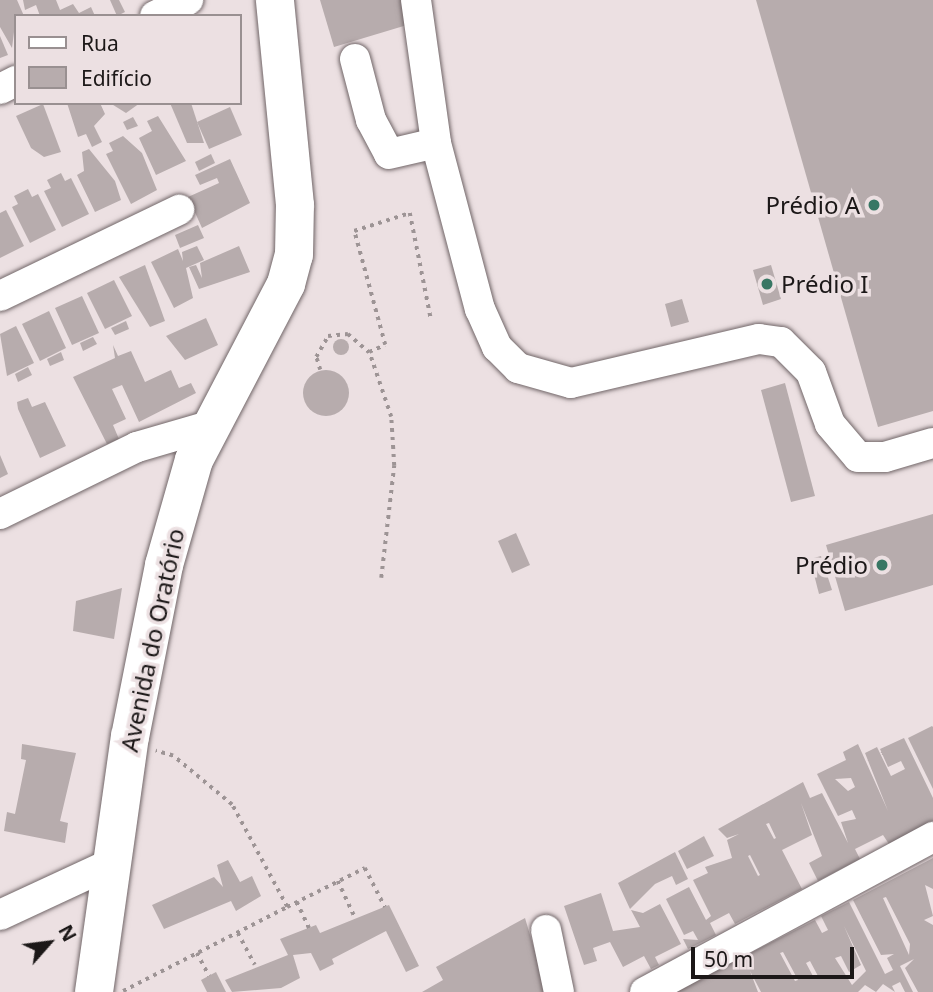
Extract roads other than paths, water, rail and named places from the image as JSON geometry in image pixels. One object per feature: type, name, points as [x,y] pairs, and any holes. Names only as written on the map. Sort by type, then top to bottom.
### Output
[{"type":"main road","name":"Avenida do Oratório","points":[[257,0],[280,222],[271,307]]},
{"type":"main road","name":"Avenida do Oratório","points":[[94,992],[129,743],[164,565],[194,460],[291,270],[295,205],[275,0]]},
{"type":"street","points":[[159,14],[188,0]]},
{"type":"street","points":[[416,0],[436,143],[480,309],[497,347],[518,368],[571,383],[747,342],[781,342],[811,372],[830,424],[858,457],[885,457],[933,443]]},
{"type":"street","points":[[355,59],[371,120],[389,154],[436,143]]},
{"type":"street","points":[[0,296],[178,210]]},
{"type":"street","points":[[0,514],[137,447],[212,425]]},
{"type":"street","points":[[645,992],[933,837]]},
{"type":"street","points":[[0,915],[110,864]]},
{"type":"street","points":[[546,930],[559,992]]},
{"type":"place","name":"Prédio A","points":[[874,205]]},
{"type":"place","name":"Prédio I","points":[[767,284]]},
{"type":"place","name":"Prédio","points":[[882,565]]}]
